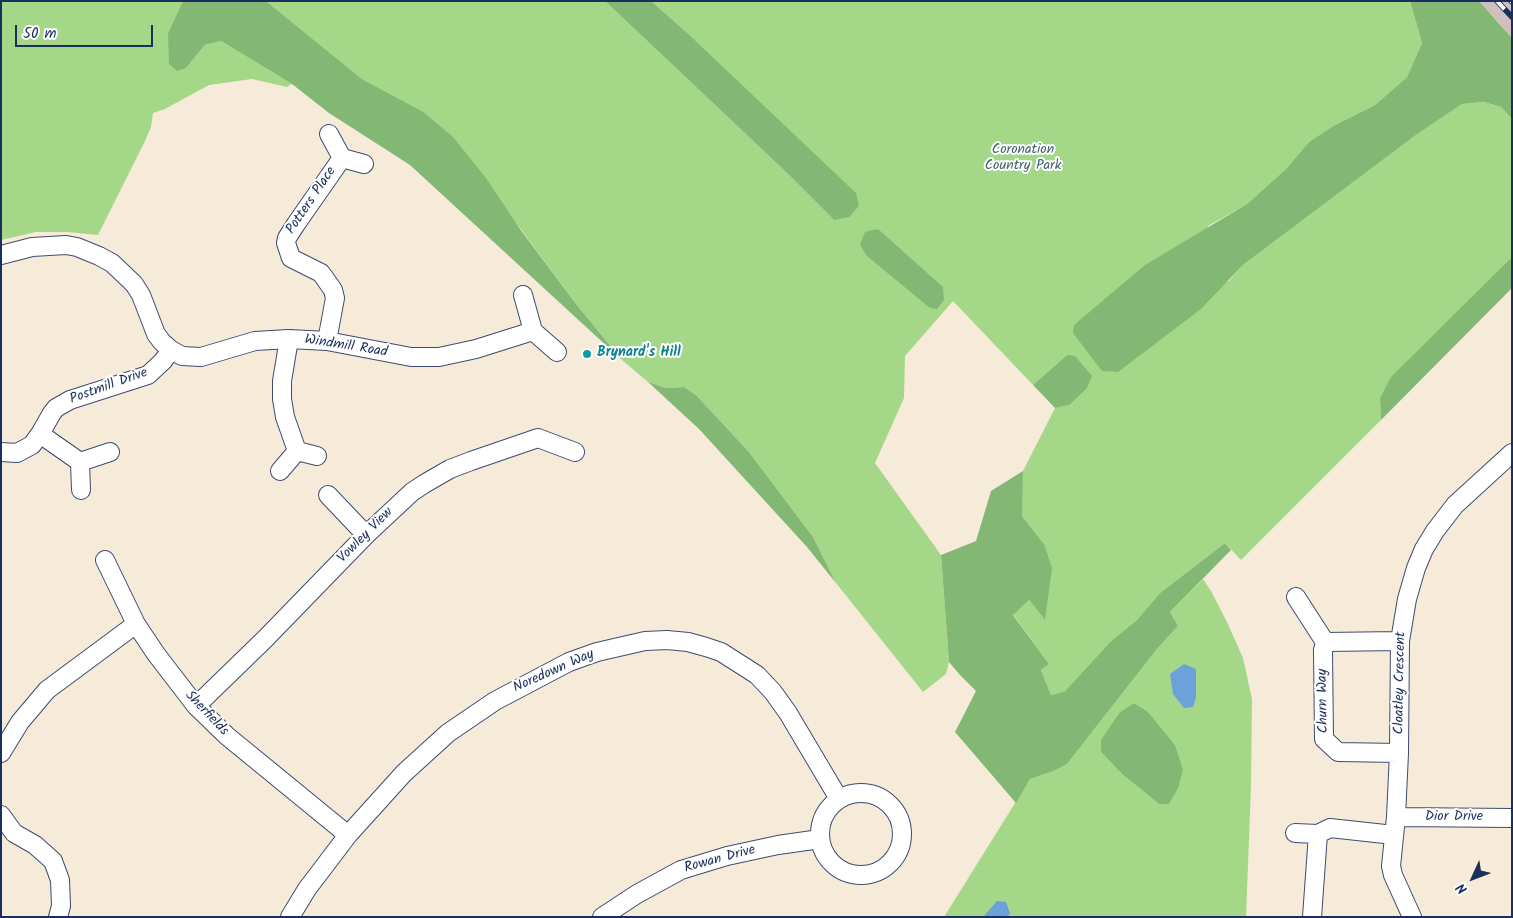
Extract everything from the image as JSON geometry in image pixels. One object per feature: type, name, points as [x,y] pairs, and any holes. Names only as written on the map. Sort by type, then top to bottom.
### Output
[{"type":"street","name":"Potters Place","points":[[329,134],[342,158],[364,164]]},
{"type":"street","name":"Potters Place","points":[[327,341],[335,298],[334,290],[321,273],[291,258],[286,243],[287,238],[300,218],[342,158]]},
{"type":"street","points":[[1,254],[32,247],[66,245],[91,252],[112,263],[134,284],[141,295],[156,334],[171,350]]},
{"type":"street","points":[[523,295],[533,331],[557,352]]},
{"type":"street","name":"Windmill Road","points":[[171,350],[182,356],[201,358],[255,341],[289,339],[327,341],[393,355],[439,357],[476,349],[533,331]]},
{"type":"street","points":[[289,339],[282,381],[282,399],[285,417],[297,451]]},
{"type":"street","name":"Postmill Drive","points":[[1,452],[17,453],[32,446],[56,408],[70,400],[148,375],[163,362],[171,350]]},
{"type":"street","points":[[40,434],[80,462]]},
{"type":"street","name":"Vowley View","points":[[196,706],[265,639],[366,535],[412,492],[450,469],[471,460],[538,438],[575,452]]},
{"type":"street","points":[[297,451],[317,456]]},
{"type":"street","points":[[280,470],[297,451]]},
{"type":"street","points":[[80,462],[110,452]]},
{"type":"street","name":"Cloatley Crescent","points":[[1412,917],[1393,875],[1391,866],[1396,818],[1399,753],[1400,641],[1406,598],[1424,549],[1435,531],[1455,505],[1512,453]]},
{"type":"street","points":[[80,462],[81,490]]},
{"type":"street","points":[[328,495],[366,535]]},
{"type":"street","name":"Sherfields","points":[[105,560],[136,624],[165,667],[196,706],[227,736],[348,834]]},
{"type":"street","points":[[1296,597],[1325,642],[1400,641]]},
{"type":"street","points":[[1,753],[20,722],[47,690],[136,624]]},
{"type":"street","name":"Noredown Way","points":[[290,917],[307,889],[348,834],[426,752],[461,724],[494,700],[569,662],[597,652],[645,641],[668,640],[688,642],[706,647],[721,652],[757,675],[773,692],[788,713],[839,799]]},
{"type":"street","name":"Churn Way","points":[[1325,642],[1323,650],[1324,739],[1338,752],[1399,753]]},
{"type":"street","points":[[849,794],[873,794],[883,799],[892,807],[902,828],[898,851],[892,861],[877,870],[861,874],[849,873],[838,868],[830,860],[820,839],[824,816],[839,799],[849,794]]},
{"type":"street","points":[[1,815],[14,833],[35,845],[52,861],[60,880],[61,906],[58,917]]},
{"type":"street","name":"Dior Drive","points":[[1396,818],[1512,818]]},
{"type":"street","points":[[1295,833],[1318,834],[1330,828],[1394,835]]},
{"type":"street","points":[[1312,917],[1318,834]]},
{"type":"street","name":"Rowan Drive","points":[[602,917],[660,880],[694,865],[778,845],[820,839]]},
{"type":"shaded area","points":[[1479,1],[1512,1],[1512,38],[1500,24]]},
{"type":"green space","points":[[1,1],[183,1],[169,34],[186,68],[205,45],[221,41],[292,84],[287,87],[252,79],[209,85],[165,109],[153,113],[151,127],[145,141],[98,235],[36,232],[1,240]]},
{"type":"green space","points":[[183,1],[266,1],[362,79],[422,111],[453,137],[486,178],[520,229],[576,304],[622,360],[410,165],[329,113],[292,84],[221,41],[205,45],[186,68],[177,71],[169,64],[168,34]]},
{"type":"green space","name":"Coronation Country Park","points":[[266,1],[605,1],[786,172],[834,220],[684,30],[651,1],[1410,1],[1422,43],[1407,77],[1375,105],[1333,126],[1309,142],[1286,169],[1247,204],[1208,226],[1228,282],[1243,265],[1416,135],[1462,104],[1484,102],[1501,107],[1512,119],[1512,257],[1380,398],[1381,420],[1241,560],[1225,543],[1160,593],[1137,620],[1111,641],[1065,691],[1051,695],[1041,670],[1049,664],[1013,614],[1029,600],[1045,620],[1044,544],[1022,516],[1023,471],[1055,408],[1069,405],[1067,355],[1033,385],[953,301],[905,356],[904,398],[875,463],[941,555],[949,662],[946,674],[923,692],[836,583],[813,537],[749,452],[696,395],[684,387],[666,388],[648,382],[622,360],[576,304],[520,228],[422,111],[362,79]]},
{"type":"green space","points":[[605,1],[651,1],[856,193],[859,206],[849,217],[834,220],[786,172]]},
{"type":"green space","points":[[1410,1],[1479,1],[1512,38],[1512,119],[1501,107],[1484,102],[1462,104],[1416,135],[1243,265],[1201,309],[1118,372],[1102,371],[1073,333],[1074,325],[1145,265],[1247,204],[1286,169],[1309,142],[1333,126],[1375,105],[1407,77],[1422,43]]},
{"type":"green space","points":[[878,229],[943,287],[944,300],[937,309],[930,308],[867,256],[860,245],[865,232]]},
{"type":"green space","points":[[1512,257],[1512,288],[1381,420],[1380,398],[1391,377]]},
{"type":"green space","points":[[1067,355],[1075,356],[1092,376],[1087,388],[1069,405],[1055,408],[1033,385]]},
{"type":"green space","points":[[648,382],[666,388],[684,387],[696,395],[749,452],[813,537],[836,583],[807,547],[699,429]]},
{"type":"green space","points":[[1023,471],[1022,516],[1044,544],[1052,568],[1045,620],[1029,600],[1013,615],[1049,664],[1041,670],[1051,695],[1065,691],[1111,641],[1137,620],[1160,593],[1225,543],[1231,550],[1170,612],[1178,626],[1157,649],[1067,764],[1054,771],[1030,779],[1016,803],[955,732],[976,691],[949,662],[941,555],[976,541],[991,491]]},
{"type":"green space","points":[[1203,579],[1227,622],[1243,658],[1252,699],[1246,917],[944,917],[1030,779],[1054,771],[1067,764],[1157,649],[1178,626],[1170,612]],"holes":[[[1134,703],[1147,711],[1159,804],[1122,774],[1101,752],[1120,712]]]},
{"type":"green space","points":[[1134,703],[1147,711],[1175,745],[1183,770],[1178,788],[1169,804],[1159,804],[1122,774],[1101,752],[1101,740],[1120,712]]},
{"type":"water","points":[[1184,664],[1196,669],[1196,697],[1193,707],[1184,708],[1173,694],[1170,674]]},
{"type":"water","points":[[997,901],[1006,902],[1010,913],[1008,917],[983,917]]},
{"type":"railway","points":[[1497,1],[1512,17]]},
{"type":"place","name":"Brynard's Hill","points":[[587,354]]}]
